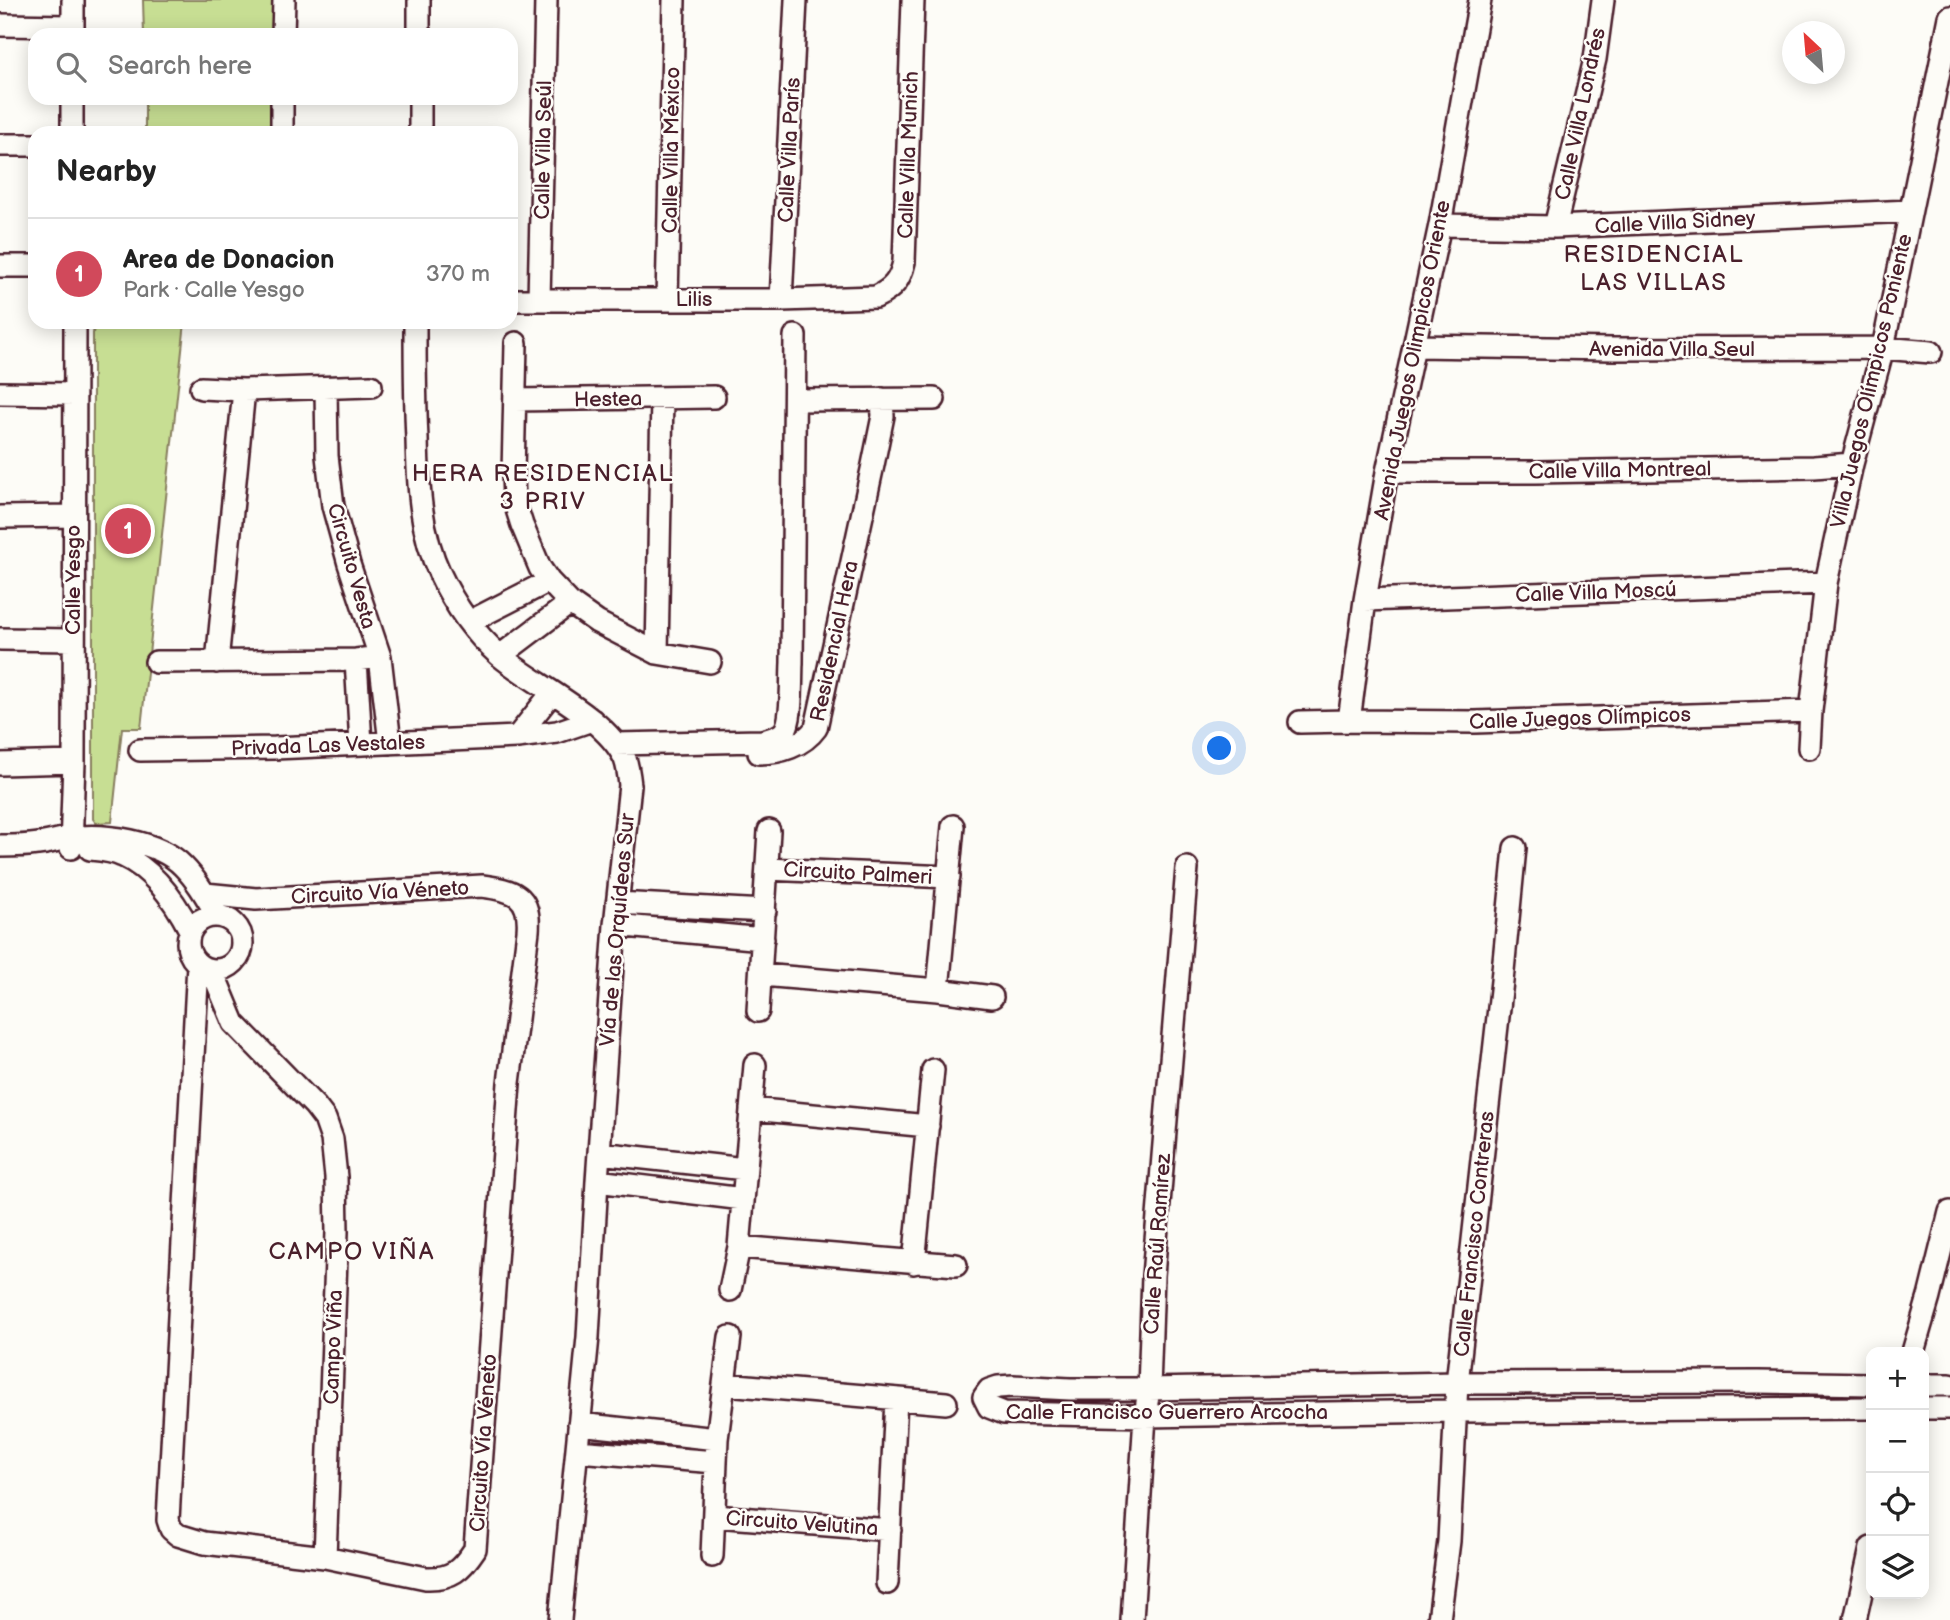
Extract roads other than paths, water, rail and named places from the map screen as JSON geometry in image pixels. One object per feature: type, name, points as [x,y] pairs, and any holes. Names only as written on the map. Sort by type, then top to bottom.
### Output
[{"type":"street","points":[[73,0],[73,28]]},
{"type":"street","points":[[283,28],[284,0]]},
{"type":"street","points":[[419,0],[419,28]]},
{"type":"street","name":"Calle Villa Seúl","points":[[539,299],[546,0]]},
{"type":"street","name":"Calle Villa México","points":[[667,299],[674,0]]},
{"type":"street","name":"Calle Villa París","points":[[781,300],[796,0]]},
{"type":"street","name":"Calle Villa Munich","points":[[876,297],[896,283],[904,262],[913,0]]},
{"type":"street","name":"Avenida Juegos Olimpicos Oriente","points":[[1349,721],[1365,600],[1387,472],[1440,225],[1480,0]]},
{"type":"street","name":"Calle Villa Londrés","points":[[1555,227],[1595,59],[1603,0]]},
{"type":"street","name":"Villa Juegos Olímpicos Poniente","points":[[1809,748],[1826,583],[1852,464],[1883,348],[1950,17]]},
{"type":"street","points":[[0,25],[36,28]]},
{"type":"street","points":[[72,105],[72,126]]},
{"type":"street","points":[[282,105],[282,126]]},
{"type":"street","points":[[420,105],[420,126]]},
{"type":"street","points":[[0,145],[28,145]]},
{"type":"street","name":"Calle Villa Sidney","points":[[1440,225],[1555,227],[1910,211]]},
{"type":"street","points":[[0,266],[28,266]]},
{"type":"street","name":"Lilis","points":[[518,300],[781,300],[876,297]]},
{"type":"street","name":"Calle Yesgo","points":[[71,843],[74,762],[75,329]]},
{"type":"street","points":[[415,329],[418,485],[426,538],[438,572],[469,622],[500,656],[592,720],[620,750]]},
{"type":"street","name":"Residencial Hera","points":[[763,747],[783,733],[788,724],[792,663],[795,336]]},
{"type":"street","points":[[516,343],[514,500],[540,568],[570,603],[597,622],[657,653],[710,662]]},
{"type":"street","name":"Avenida Villa Seul","points":[[1414,346],[1614,349],[1883,348],[1931,352]]},
{"type":"street","points":[[201,388],[244,390],[371,386]]},
{"type":"street","name":"Circuito Vesta","points":[[326,388],[327,456],[332,506],[380,657],[390,743]]},
{"type":"street","points":[[217,662],[244,390]]},
{"type":"street","points":[[0,393],[74,394]]},
{"type":"street","points":[[662,398],[714,397]]},
{"type":"street","name":"Hestea","points":[[515,400],[662,398],[657,653]]},
{"type":"street","name":"Residencial Hera","points":[[620,750],[788,748],[813,733],[818,721],[873,465],[883,416],[882,399]]},
{"type":"street","points":[[795,400],[934,399]]},
{"type":"street","name":"Calle Villa Montreal","points":[[1387,472],[1814,467],[1852,464]]},
{"type":"street","points":[[0,517],[73,516]]},
{"type":"street","points":[[469,622],[549,581]]},
{"type":"street","name":"Calle Villa Moscú","points":[[1365,600],[1826,583]]},
{"type":"street","points":[[500,656],[570,603]]},
{"type":"street","points":[[0,639],[73,640]]},
{"type":"street","points":[[156,662],[356,660],[380,657]]},
{"type":"street","points":[[356,660],[361,744]]},
{"type":"street","points":[[792,663],[828,668]]},
{"type":"street","points":[[517,737],[552,693]]},
{"type":"street","name":"Calle Juegos Olímpicos","points":[[1300,722],[1475,722],[1811,711]]},
{"type":"street","name":"Privada Las Vestales","points":[[140,750],[262,748],[517,737],[557,732],[592,720]]},
{"type":"street","name":"Vía de las Orquídeas Sur","points":[[560,1620],[589,1337],[615,925],[630,785],[627,765],[620,750]]},
{"type":"street","points":[[0,764],[74,762]]},
{"type":"street","name":"Circuito Palmeri","points":[[938,990],[953,826]]},
{"type":"street","name":"Circuito Palmeri","points":[[758,1011],[769,831]]},
{"type":"street","points":[[0,846],[124,840],[155,847],[167,853],[183,866],[205,894],[217,915],[231,921],[238,928],[242,937],[242,948],[231,965],[222,969],[205,967],[191,957],[187,939],[190,930],[201,919],[217,915]]},
{"type":"street","points":[[71,843],[113,852],[137,864],[175,902],[190,930]]},
{"type":"street","name":"Calle Francisco Contreras","points":[[1439,1620],[1449,1541],[1457,1383],[1515,848]]},
{"type":"street","name":"Calle Raúl Ramírez","points":[[1132,1620],[1149,1389],[1153,1276],[1187,868]]},
{"type":"street","name":"Circuito Palmeri","points":[[767,869],[949,877]]},
{"type":"street","name":"Circuito Vía Véneto","points":[[205,894],[256,899],[482,886],[504,889],[515,894],[523,900],[529,916],[509,1083],[475,1549],[466,1562],[450,1575],[442,1578],[409,1575],[325,1557],[204,1543],[174,1532],[168,1520],[205,967]]},
{"type":"street","points":[[617,903],[765,911]]},
{"type":"street","points":[[615,925],[763,939]]},
{"type":"street","name":"Campo Viña","points":[[205,967],[234,1023],[315,1106],[325,1119],[332,1139],[337,1232],[325,1557]]},
{"type":"street","points":[[762,975],[992,997]]},
{"type":"street","points":[[730,1290],[739,1247],[755,1065]]},
{"type":"street","points":[[914,1263],[933,1070]]},
{"type":"street","points":[[751,1109],[928,1126]]},
{"type":"street","points":[[599,1153],[745,1168]]},
{"type":"street","points":[[597,1181],[743,1199]]},
{"type":"street","points":[[1914,1347],[1950,1212]]},
{"type":"street","points":[[739,1247],[956,1265]]},
{"type":"street","name":"Circuito Velutina","points":[[712,1556],[717,1438],[730,1337]]},
{"type":"street","name":"Calle Francisco Guerrero Arcocha","points":[[1866,1384],[1457,1383],[1149,1389],[998,1387],[989,1390],[984,1397],[989,1407],[1004,1413],[1146,1416],[1866,1408]]},
{"type":"street","points":[[725,1384],[946,1403]]},
{"type":"street","points":[[1929,1385],[1950,1385]]},
{"type":"street","name":"Circuito Velutina","points":[[887,1583],[896,1398]]},
{"type":"street","points":[[1929,1408],[1950,1408]]},
{"type":"street","points":[[579,1424],[717,1438]]},
{"type":"street","points":[[577,1451],[716,1462]]},
{"type":"street","name":"Circuito Velutina","points":[[715,1516],[890,1530]]},
{"type":"street","points":[[1855,1620],[1866,1570]]},
{"type":"place","name":"Area de Donacion","points":[[128,531]]},
{"type":"district","name":"RESIDENCIAL LAS VILLAS","points":[[1654,268]]},
{"type":"district","name":"HERA RESIDENCIAL 3 PRIV","points":[[543,487]]},
{"type":"district","name":"CAMPO VIÑA","points":[[352,1251]]}]
